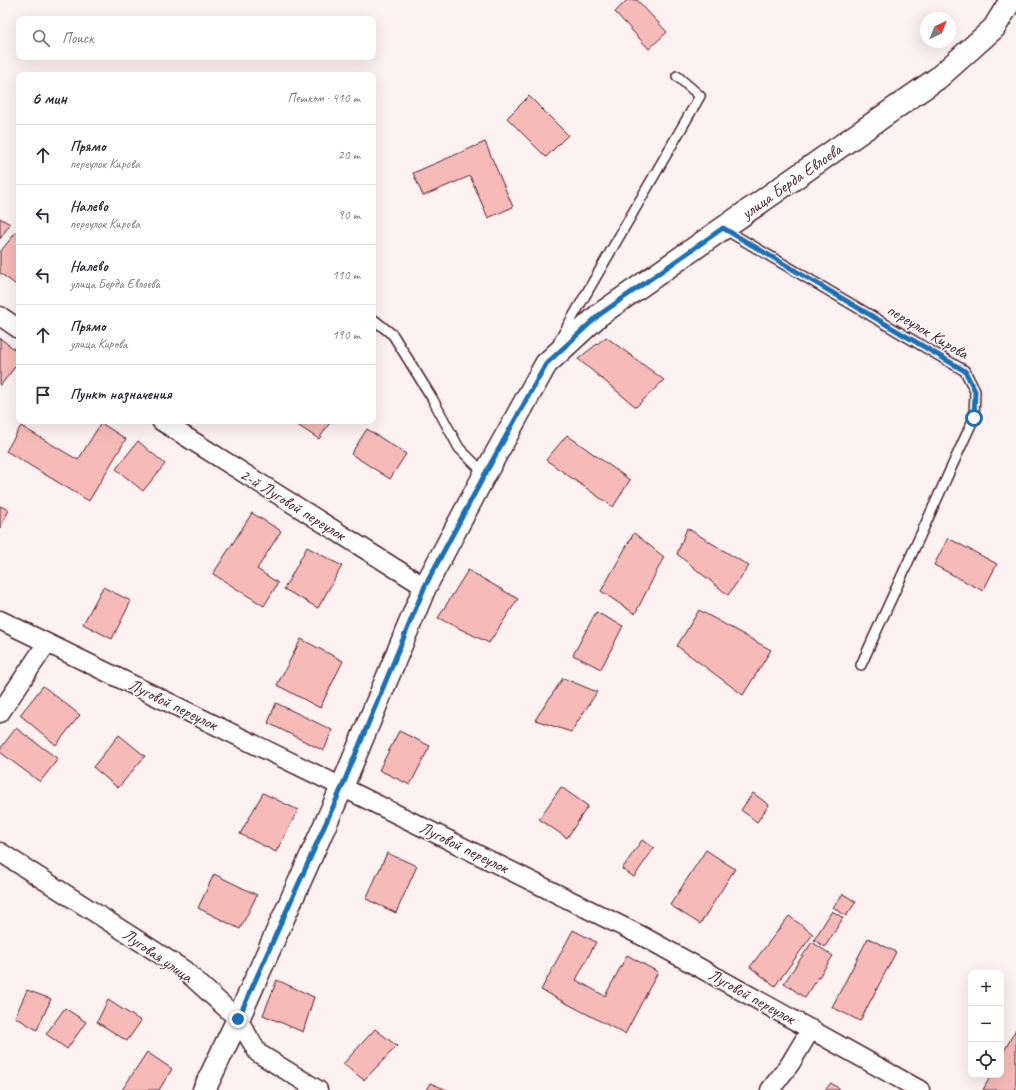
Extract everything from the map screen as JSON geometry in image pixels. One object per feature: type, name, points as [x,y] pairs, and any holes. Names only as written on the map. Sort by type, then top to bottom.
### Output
[{"type":"street","name":"улица Берда Евлоева","points":[[204,1090],[238,1019],[342,787],[425,586],[546,364],[599,315],[938,78],[994,28],[1011,0]]},
{"type":"street","points":[[0,316],[16,327]]},
{"type":"street","name":"2-й Луговой переулок","points":[[166,424],[425,586]]},
{"type":"street","name":"Луговой переулок","points":[[0,620],[342,787],[644,937],[920,1090]]},
{"type":"street","points":[[0,713],[47,642]]},
{"type":"street","name":"Луговая улица","points":[[0,852],[183,969],[238,1019],[258,1053],[318,1090]]},
{"type":"street","points":[[770,1090],[790,1064],[811,1029]]},
{"type":"lane","points":[[546,364],[700,96],[677,76]]},
{"type":"lane","name":"переулок Кирова","points":[[723,228],[965,371],[975,391],[974,418],[861,665]]},
{"type":"lane","points":[[376,321],[393,335],[432,398],[460,448],[485,474]]},
{"type":"building","points":[[627,0],[637,0],[667,32],[649,49],[615,12]]},
{"type":"building","points":[[529,96],[568,135],[546,157],[507,118]]},
{"type":"building","points":[[485,142],[513,207],[488,218],[470,176],[423,196],[413,173]]},
{"type":"building","points":[[0,218],[10,224],[0,239]]},
{"type":"building","points":[[16,232],[16,285],[0,273],[0,252]]},
{"type":"building","points":[[606,337],[664,380],[636,407],[578,359]]},
{"type":"building","points":[[0,338],[16,351],[16,366],[0,386]]},
{"type":"building","points":[[100,424],[126,439],[89,501],[6,451],[21,426],[78,460]]},
{"type":"building","points":[[296,424],[329,424],[319,439]]},
{"type":"building","points":[[367,429],[406,454],[390,479],[351,454]]},
{"type":"building","points":[[567,435],[630,480],[613,507],[546,460]]},
{"type":"building","points":[[138,441],[165,464],[143,491],[116,469]]},
{"type":"building","points":[[0,506],[9,510],[0,528]]},
{"type":"building","points":[[252,513],[281,531],[257,569],[278,583],[264,606],[213,574]]},
{"type":"building","points":[[687,528],[749,566],[728,595],[677,554]]},
{"type":"building","points":[[634,533],[664,557],[635,614],[601,591]]},
{"type":"building","points":[[948,538],[997,564],[983,591],[934,565]]},
{"type":"building","points":[[307,547],[342,566],[318,608],[284,589]]},
{"type":"building","points":[[468,570],[518,599],[489,643],[438,618]]},
{"type":"building","points":[[103,587],[131,601],[112,639],[83,624]]},
{"type":"building","points":[[699,610],[771,650],[743,695],[677,646]]},
{"type":"building","points":[[596,612],[623,626],[601,669],[573,655]]},
{"type":"building","points":[[301,639],[343,661],[320,708],[277,685]]},
{"type":"building","points":[[563,678],[597,692],[571,732],[535,720]]},
{"type":"building","points":[[43,686],[80,715],[56,745],[20,715]]},
{"type":"building","points":[[276,703],[332,730],[324,751],[268,723]]},
{"type":"building","points":[[16,728],[58,759],[40,782],[0,752],[0,749]]},
{"type":"building","points":[[399,731],[430,746],[410,785],[379,770]]},
{"type":"building","points":[[119,735],[145,756],[118,788],[93,767]]},
{"type":"building","points":[[561,787],[588,806],[567,838],[539,819]]},
{"type":"building","points":[[263,793],[298,810],[276,852],[240,834]]},
{"type":"building","points":[[753,793],[769,805],[757,822],[741,810]]},
{"type":"building","points":[[642,840],[654,848],[634,877],[622,869]]},
{"type":"building","points":[[706,850],[735,869],[700,924],[670,905]]},
{"type":"building","points":[[387,853],[417,866],[396,913],[366,899]]},
{"type":"building","points":[[214,874],[257,895],[240,929],[198,908]]},
{"type":"building","points":[[843,894],[856,902],[846,916],[833,907]]},
{"type":"building","points":[[832,911],[843,918],[825,947],[814,940]]},
{"type":"building","points":[[789,916],[813,934],[775,986],[750,967]]},
{"type":"building","points":[[573,930],[596,942],[576,980],[605,996],[627,955],[658,972],[625,1034],[541,990]]},
{"type":"building","points":[[868,938],[896,952],[860,1021],[832,1007]]},
{"type":"building","points":[[812,942],[833,956],[805,998],[784,983]]},
{"type":"building","points":[[277,980],[314,997],[303,1032],[263,1015]]},
{"type":"building","points":[[27,990],[51,999],[37,1030],[15,1017]]},
{"type":"building","points":[[108,1000],[141,1021],[127,1041],[97,1022]]},
{"type":"building","points":[[65,1008],[86,1022],[67,1049],[46,1034]]},
{"type":"building","points":[[375,1029],[397,1046],[364,1080],[343,1064]]},
{"type":"building","points":[[1016,1029],[1016,1090],[983,1090],[989,1078],[1004,1078],[1004,1051]]},
{"type":"building","points":[[147,1052],[172,1069],[159,1090],[122,1090]]},
{"type":"building","points":[[430,1083],[447,1090],[426,1090]]},
{"type":"building","points":[[831,1083],[841,1090],[825,1090]]},
{"type":"route","points":[[238,1019],[342,787],[425,586],[546,364],[599,315],[723,228],[965,371],[975,391],[974,418]]}]
